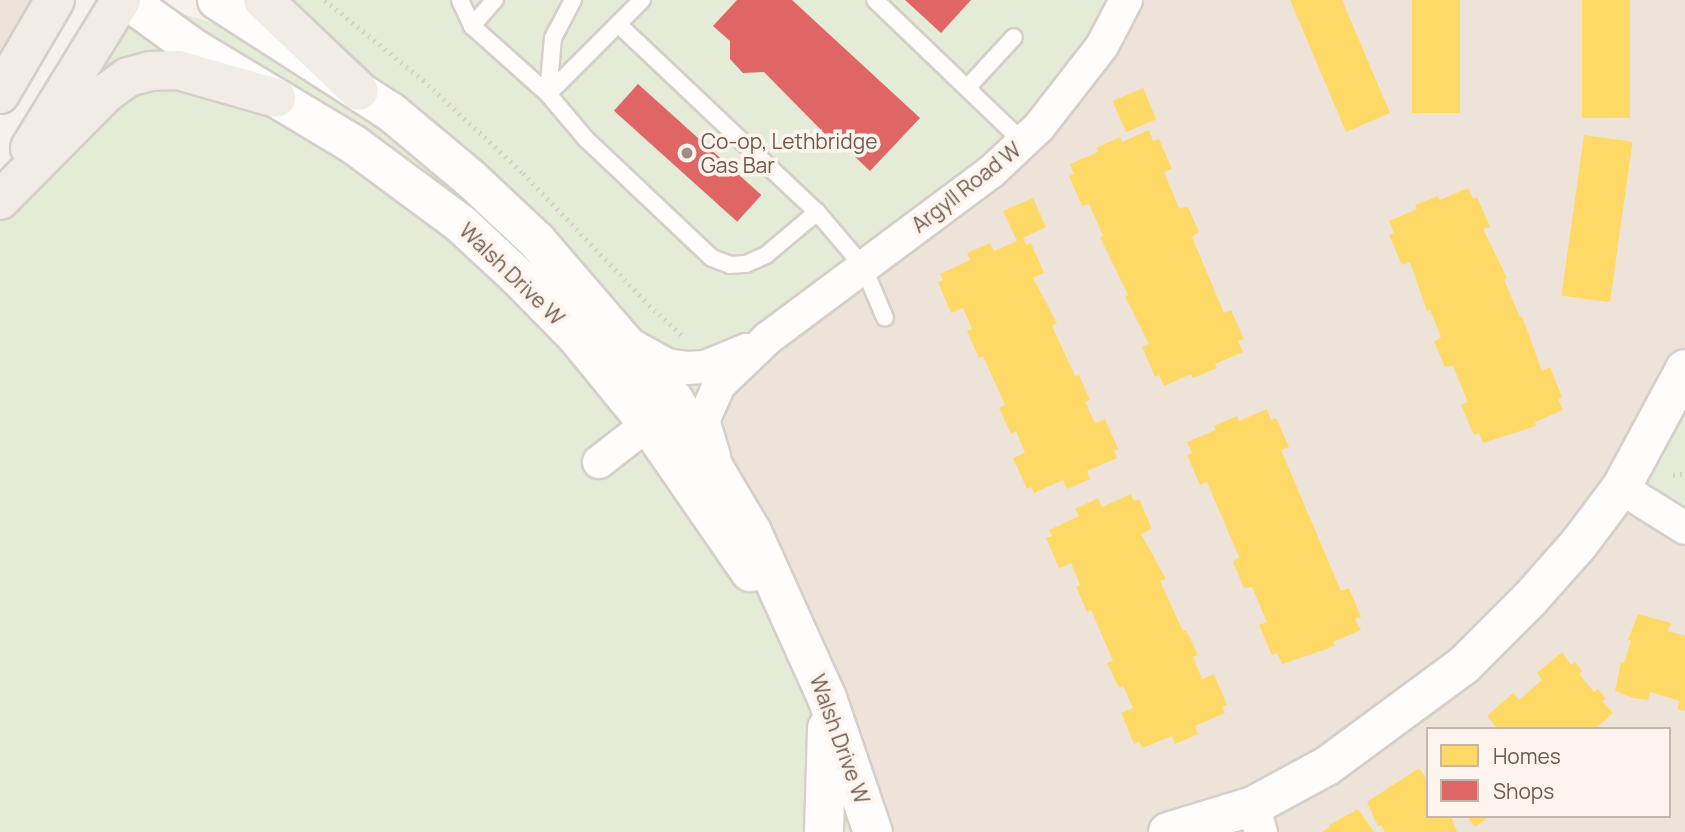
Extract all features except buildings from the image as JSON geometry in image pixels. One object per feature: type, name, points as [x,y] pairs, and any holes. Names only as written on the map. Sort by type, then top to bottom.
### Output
[{"type":"main road","points":[[0,94],[55,0]]},
{"type":"main road","points":[[0,199],[121,0]]},
{"type":"main road","name":"Walsh Drive W","points":[[127,0],[193,48],[353,144],[461,224],[576,336],[648,424],[804,647]]},
{"type":"main road","name":"Walsh Drive W","points":[[217,0],[391,112],[470,178],[537,241],[674,400],[752,532],[827,698],[873,832]]},
{"type":"main road","points":[[263,0],[359,91]]},
{"type":"main road","points":[[0,199],[106,93],[128,78],[150,71],[178,71],[276,98]]},
{"type":"main road","points":[[1168,832],[1257,819],[1464,665],[1530,599],[1578,545],[1621,488],[1685,369]]},
{"type":"main road","points":[[824,832],[827,698]]},
{"type":"street","name":"Argyll Road W","points":[[768,338],[991,172],[1023,142],[1071,89],[1094,57],[1126,0]]},
{"type":"street","points":[[621,339],[667,365],[687,368],[724,361],[768,338]]},
{"type":"street","points":[[724,481],[703,421],[707,405],[719,385],[768,338]]},
{"type":"street","points":[[599,461],[648,424]]},
{"type":"street","points":[[1621,488],[1685,528]]},
{"type":"lane","points":[[472,26],[495,0]]},
{"type":"lane","points":[[548,94],[553,38],[573,0]]},
{"type":"lane","points":[[548,94],[642,0]]},
{"type":"lane","points":[[875,0],[1023,142]]},
{"type":"lane","points":[[463,2],[472,26],[548,94],[586,139],[712,258],[730,265],[746,264],[766,255],[817,212]]},
{"type":"lane","points":[[618,24],[817,212],[863,266],[885,318]]},
{"type":"lane","points":[[967,88],[1014,37]]},
{"type":"path","points":[[1673,475],[1685,473]]},
{"type":"shaded area","points":[[0,0],[55,0],[0,94]]},
{"type":"shaded area","points":[[1126,0],[1685,0],[1685,832],[873,832],[665,413],[863,266]]},
{"type":"green space","points":[[133,0],[242,31],[259,0],[1126,0],[1071,89],[863,266],[665,413],[701,464],[873,832],[0,832],[0,198]]},
{"type":"green space","points":[[1685,369],[1685,528],[1621,488]]},
{"type":"place","name":"Co-op, Lethbridge Gas Bar","points":[[687,153]]}]
